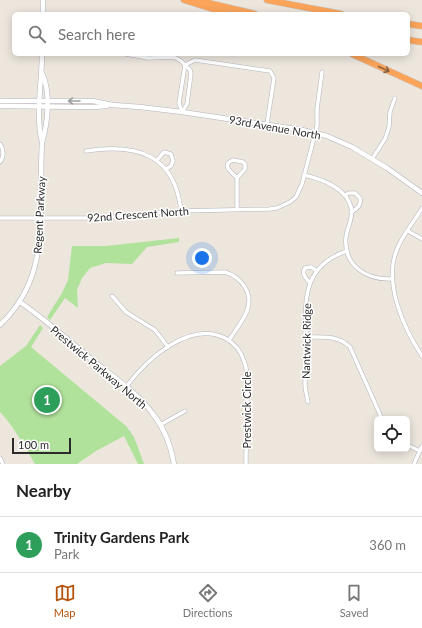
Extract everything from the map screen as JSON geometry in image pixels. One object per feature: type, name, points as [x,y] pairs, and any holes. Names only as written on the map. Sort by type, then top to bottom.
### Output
[{"type":"highway","points":[[184,0],[223,12]]},
{"type":"highway","points":[[196,0],[247,12]]},
{"type":"highway","points":[[267,0],[330,12]]},
{"type":"highway","points":[[410,24],[422,26]]},
{"type":"highway","points":[[410,40],[422,42]]},
{"type":"highway","points":[[356,56],[422,86]]},
{"type":"street","points":[[43,0],[43,12]]},
{"type":"street","points":[[42,56],[42,73]]},
{"type":"street","points":[[137,56],[148,58],[174,57],[181,61],[190,70],[191,74],[187,104],[182,112]]},
{"type":"street","points":[[185,65],[195,60],[270,70],[274,78],[267,124]]},
{"type":"street","points":[[182,112],[180,103],[185,65]]},
{"type":"street","points":[[322,72],[315,133],[304,175],[327,183],[345,195],[351,207],[351,221],[346,238],[350,258],[354,265],[366,274],[380,279],[392,279]]},
{"type":"street","name":"Regent Parkway","points":[[0,325],[20,302],[38,258],[41,218],[42,142],[40,132],[39,104],[40,81],[42,73]]},
{"type":"street","name":"Regent Parkway","points":[[42,73],[45,80],[47,104],[45,131],[42,142]]},
{"type":"street","points":[[372,159],[385,139],[389,127],[390,112],[395,98]]},
{"type":"street","name":"93rd Avenue North","points":[[0,101],[39,104]]},
{"type":"street","name":"93rd Avenue North","points":[[0,106],[93,101],[113,105],[182,112],[267,124],[315,133],[341,142],[372,159],[422,193]]},
{"type":"street","points":[[0,144],[3,150],[3,156],[0,162]]},
{"type":"street","points":[[86,151],[105,148],[128,150],[145,154],[157,160],[166,169],[176,186],[179,194],[181,211]]},
{"type":"street","points":[[157,160],[164,152],[171,154],[173,161],[166,169]]},
{"type":"street","points":[[237,178],[228,168],[227,165],[230,161],[241,161],[245,164],[245,169],[237,178],[237,209]]},
{"type":"street","name":"92nd Crescent North","points":[[0,218],[105,218],[181,211],[277,208],[290,202],[296,197],[304,175]]},
{"type":"street","points":[[345,195],[355,193],[360,198],[361,203],[359,207],[351,212]]},
{"type":"street","points":[[422,208],[396,252],[392,265],[392,279],[395,294],[404,324],[422,356]]},
{"type":"street","points":[[408,231],[422,239]]},
{"type":"street","name":"Nantwick Ridge","points":[[308,402],[305,386],[307,353],[306,298],[310,283],[317,271],[326,262],[348,251]]},
{"type":"street","points":[[310,283],[304,276],[305,268],[311,267],[317,271]]},
{"type":"street","points":[[126,387],[151,360],[168,347],[187,337],[204,333],[229,340],[248,309],[248,295],[243,283],[232,274],[225,272],[177,273]]},
{"type":"street","points":[[112,296],[126,312],[155,330],[168,347]]},
{"type":"street","name":"Prestwick Parkway North","points":[[20,302],[126,387],[146,406],[160,425],[170,447],[174,464]]},
{"type":"street","points":[[306,337],[340,339],[350,347],[381,416]]},
{"type":"street","name":"Prestwick Circle","points":[[229,340],[240,352],[246,368],[246,464]]},
{"type":"street","points":[[160,425],[185,411]]},
{"type":"street","points":[[410,446],[420,451]]},
{"type":"street","points":[[414,464],[422,446]]},
{"type":"street","points":[[0,458],[3,464]]},
{"type":"green space","points":[[179,238],[179,242],[147,247],[132,264],[106,263],[90,268],[82,278],[77,290],[78,308],[65,298],[50,320],[47,317],[68,280],[72,246],[106,246]]},
{"type":"green space","points":[[40,325],[43,328],[31,347],[126,426],[134,437],[144,464],[138,464],[124,436],[96,451],[77,464],[35,464],[15,431],[0,412],[0,366],[26,346]]},
{"type":"place","name":"Trinity Gardens Park","points":[[47,400]]}]
